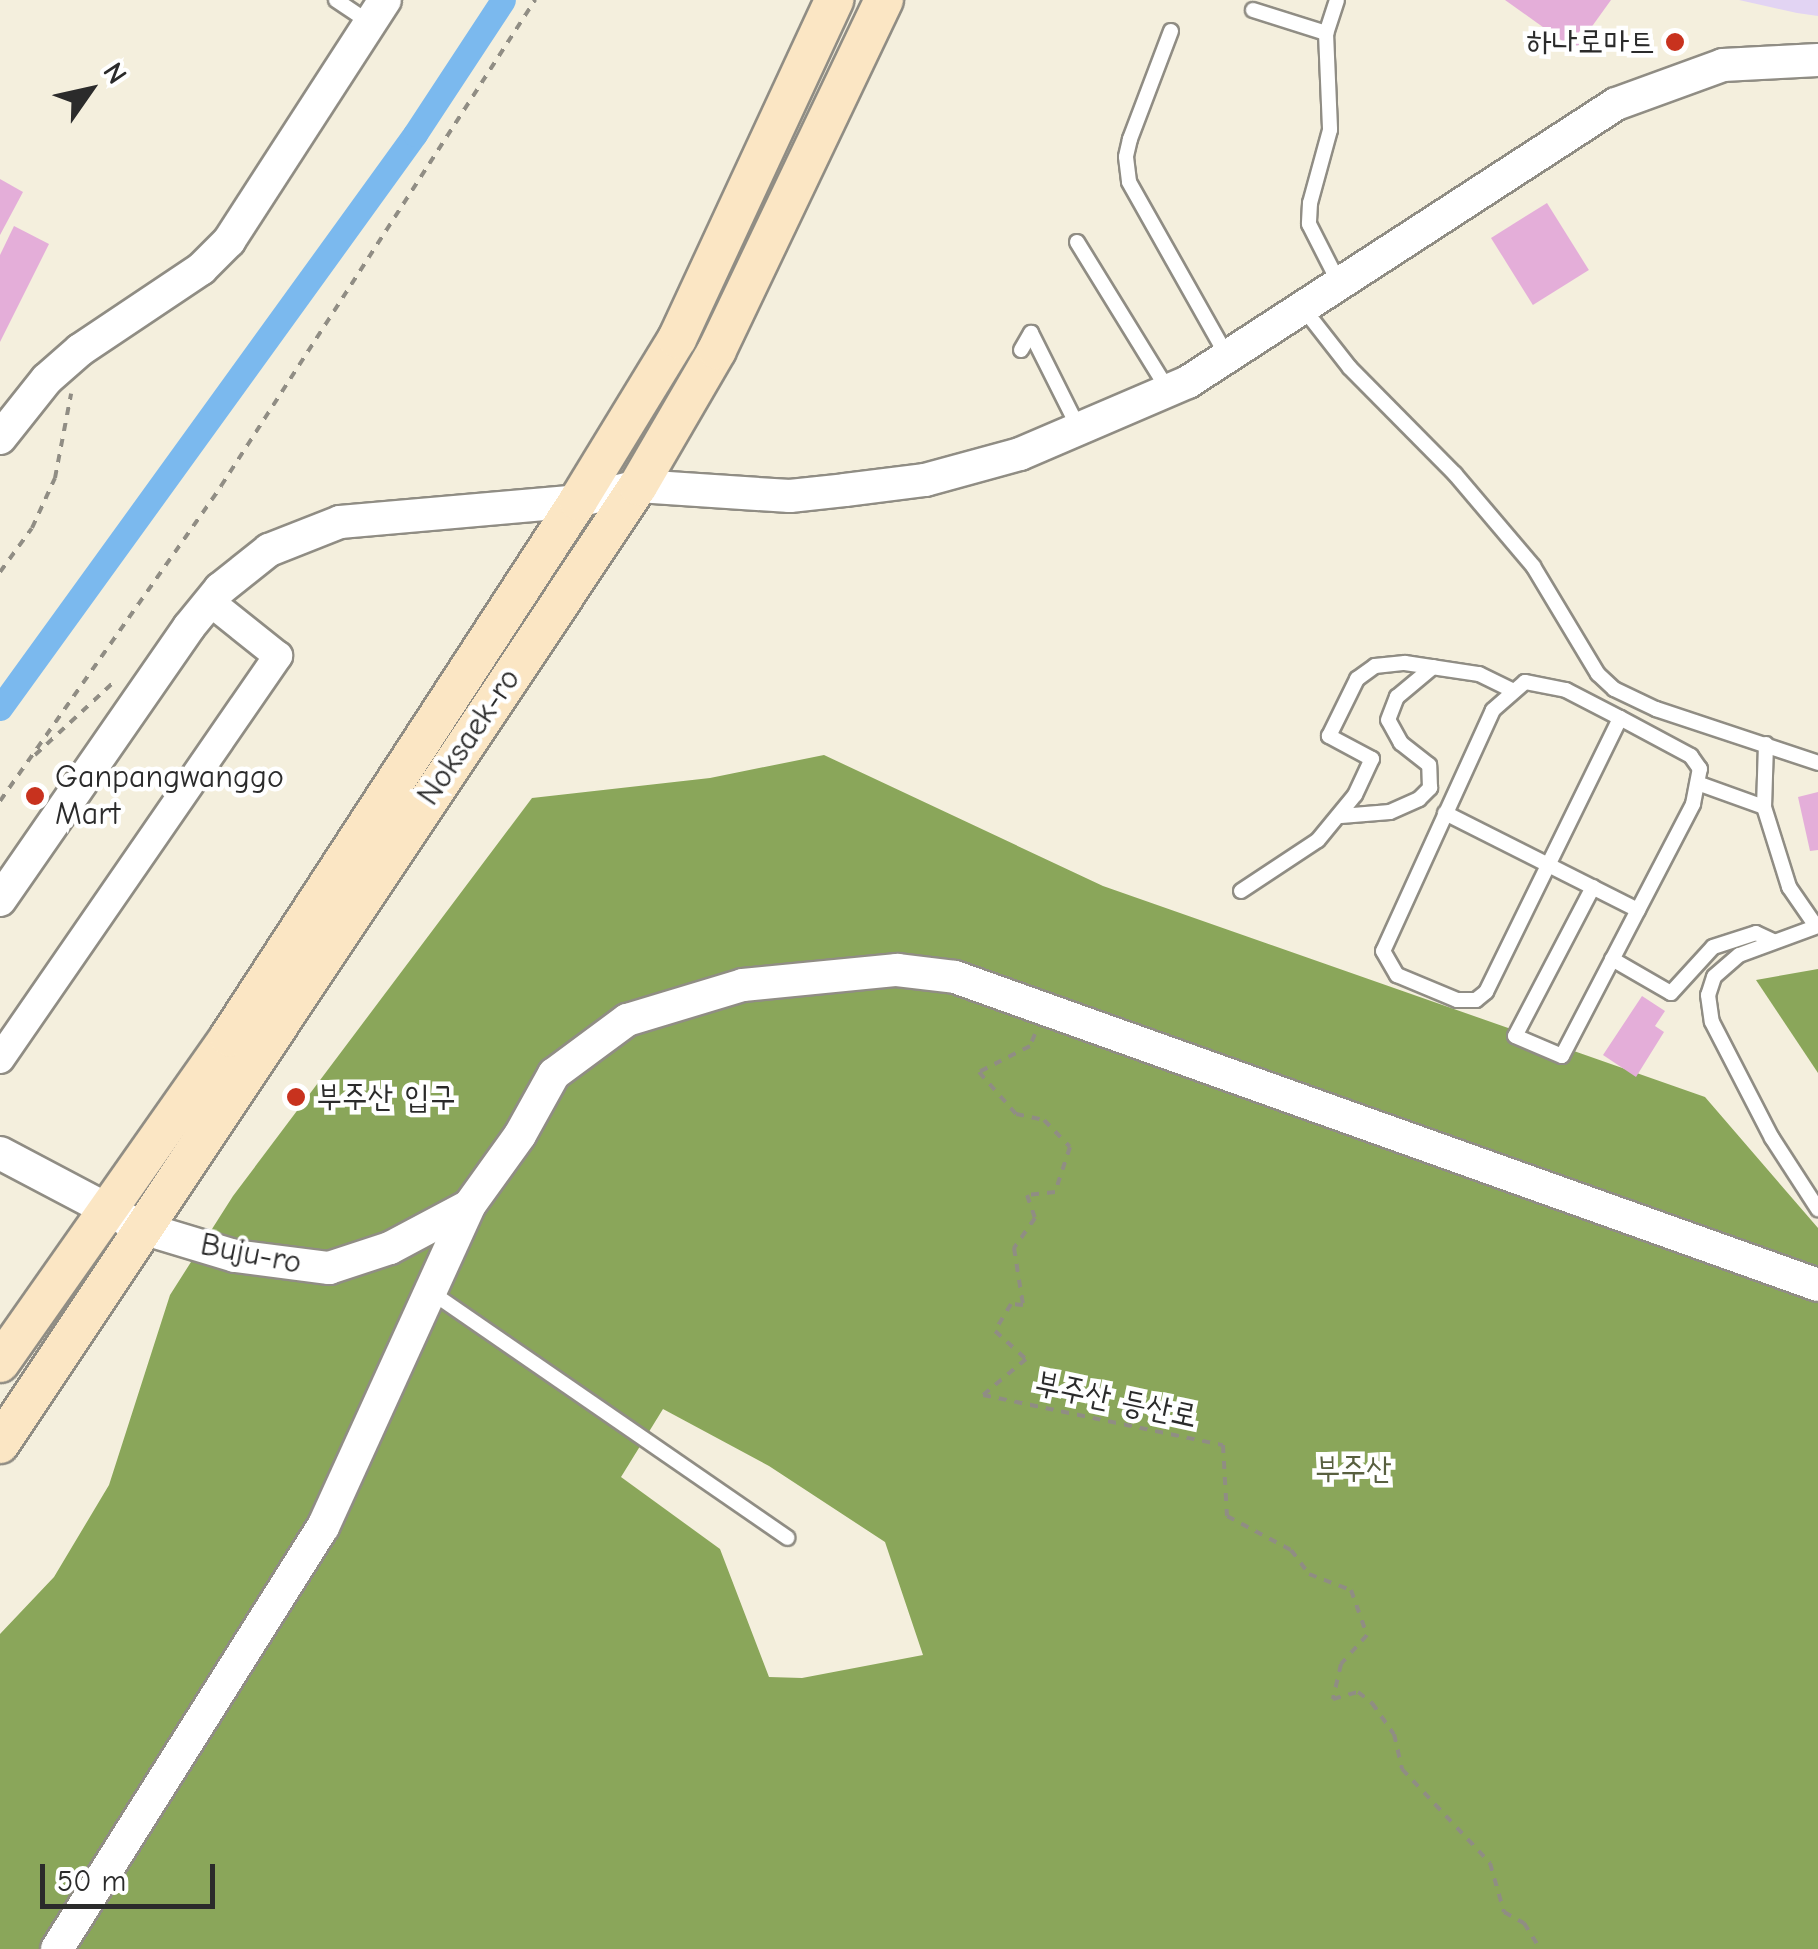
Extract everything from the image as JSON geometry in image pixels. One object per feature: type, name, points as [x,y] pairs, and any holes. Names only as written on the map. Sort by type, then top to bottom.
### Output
[{"type":"main road","name":"Noksaek-ro","points":[[0,1364],[228,1037],[578,501],[677,339],[834,0]]},
{"type":"main road","name":"Noksaek-ro","points":[[0,1444],[638,486],[717,350],[884,0]]},
{"type":"street","points":[[0,438],[47,379],[80,350],[201,269],[244,224],[377,11]]},
{"type":"street","points":[[0,900],[209,601],[269,550],[340,522],[578,501],[638,486],[790,496],[925,480],[1020,454],[1168,392],[1616,104],[1723,65],[1818,60]]},
{"type":"street","points":[[0,1059],[278,656],[209,601]]},
{"type":"street","points":[[57,1949],[323,1527],[470,1206],[520,1135],[554,1074],[627,1020],[744,985],[897,970],[955,977],[1818,1285]]},
{"type":"street","name":"Buju-ro","points":[[0,1153],[142,1228],[234,1256],[329,1268],[390,1248],[470,1206]]},
{"type":"lane","points":[[336,0],[377,11]]},
{"type":"lane","points":[[1337,0],[1326,33],[1330,130],[1310,203],[1310,224],[1340,284]]},
{"type":"lane","points":[[1252,10],[1326,33]]},
{"type":"lane","points":[[1171,31],[1130,139],[1126,157],[1129,182],[1227,357]]},
{"type":"lane","points":[[1077,242],[1168,392]]},
{"type":"lane","points":[[1303,308],[1350,368],[1455,474],[1533,566],[1598,674],[1614,690],[1656,709],[1818,763]]},
{"type":"lane","points":[[1020,350],[1031,333],[1080,430]]},
{"type":"lane","points":[[1241,891],[1318,840],[1342,816],[1372,759],[1329,736],[1356,679],[1374,666],[1404,663],[1478,674],[1512,690]]},
{"type":"lane","points":[[1342,816],[1390,812],[1419,799],[1430,788],[1429,764],[1401,743],[1388,720],[1398,697],[1432,668]]},
{"type":"lane","points":[[1593,887],[1515,1036],[1562,1056],[1700,784],[1700,769],[1691,756],[1620,718],[1566,690],[1525,682],[1493,710],[1385,939],[1383,951],[1397,975],[1457,1000],[1476,1000],[1486,992],[1620,718]]},
{"type":"lane","points":[[1766,744],[1764,807],[1789,887],[1817,926],[1739,955],[1714,978],[1708,995],[1712,1022],[1772,1138],[1818,1209]]},
{"type":"lane","points":[[1700,784],[1764,807]]},
{"type":"lane","points":[[1445,812],[1638,910]]},
{"type":"lane","points":[[1612,959],[1671,993],[1712,947],[1756,933],[1773,940]]},
{"type":"lane","points":[[430,1292],[787,1538]]},
{"type":"path","points":[[0,801],[220,486],[536,0]]},
{"type":"path","points":[[0,572],[32,528],[56,478],[80,350]]},
{"type":"path","points":[[28,762],[122,674]]},
{"type":"path","name":"부주산 등산로","points":[[1045,1012],[1030,1046],[979,1072],[1016,1114],[1044,1120],[1070,1147],[1056,1192],[1027,1195],[1035,1218],[1014,1248],[1023,1305],[1010,1304],[994,1331],[1026,1360],[982,1394],[1223,1446],[1227,1516],[1291,1550],[1308,1574],[1351,1590],[1367,1635],[1341,1664],[1333,1699],[1358,1692],[1372,1702],[1394,1734],[1402,1770],[1490,1863],[1504,1912],[1524,1924],[1540,1949]]},
{"type":"shaded area","name":"하나로마트","points":[[1739,0],[1818,0],[1818,16],[1797,13]]},
{"type":"green space","name":"부주산","points":[[824,755],[1103,886],[1705,1097],[1818,1228],[1818,1949],[0,1949],[0,1634],[54,1577],[109,1485],[170,1295],[233,1196],[532,798],[710,778]],"holes":[[[663,1409],[769,1466],[885,1542],[923,1655],[802,1678],[769,1677],[720,1549],[621,1477]]]},
{"type":"green space","points":[[1818,969],[1818,1073],[1756,980]]},
{"type":"building","points":[[1505,0],[1611,0],[1575,50]]},
{"type":"building","points":[[0,179],[23,192],[0,235]]},
{"type":"building","points":[[1547,203],[1589,270],[1533,305],[1491,238]]},
{"type":"building","points":[[14,226],[49,244],[0,342],[0,255]]},
{"type":"building","points":[[1818,792],[1818,850],[1810,851],[1798,797]]},
{"type":"building","points":[[1642,996],[1665,1011],[1655,1026],[1664,1032],[1636,1077],[1603,1055]]},
{"type":"waterway","points":[[0,708],[415,134],[503,0]]},
{"type":"place","name":"하나로마트","points":[[1675,42]]},
{"type":"place","name":"Ganpangwanggo Mart","points":[[35,796]]},
{"type":"place","name":"부주산 입구","points":[[296,1097]]}]
